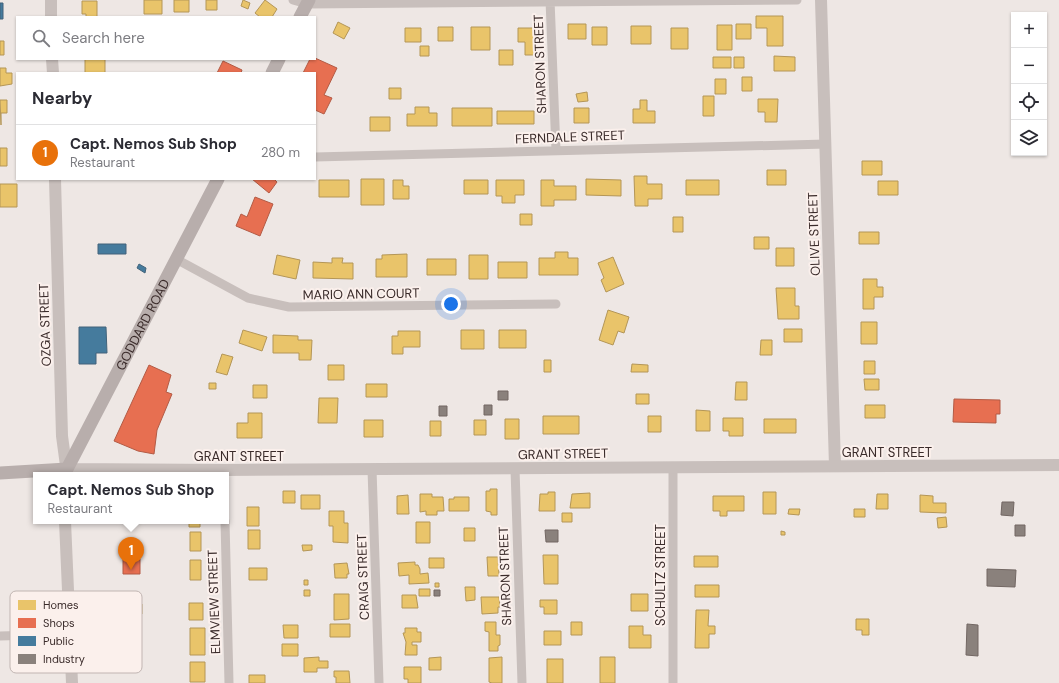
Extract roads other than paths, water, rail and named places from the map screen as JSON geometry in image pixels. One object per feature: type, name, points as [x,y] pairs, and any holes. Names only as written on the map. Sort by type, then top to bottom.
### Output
[{"type":"main road","points":[[301,16],[308,2]]},
{"type":"main road","points":[[272,72],[278,60]]},
{"type":"main road","name":"GODDARD ROAD","points":[[67,472],[217,180]]},
{"type":"main road","points":[[0,473],[33,473]]},
{"type":"street","points":[[50,0],[51,16]]},
{"type":"street","points":[[294,0],[308,2],[797,0]]},
{"type":"street","name":"OLIVE STREET","points":[[821,0],[835,466]]},
{"type":"street","name":"SHARON STREET","points":[[550,1],[556,150]]},
{"type":"street","points":[[52,60],[53,72]]},
{"type":"street","name":"FERNDALE STREET","points":[[316,157],[425,156],[556,150],[826,144]]},
{"type":"street","name":"OZGA STREET","points":[[55,180],[62,436],[67,472]]},
{"type":"street","name":"MARIO ANN COURT","points":[[176,259],[248,298],[289,307],[556,304]]},
{"type":"street","name":"GRANT STREET","points":[[229,473],[372,469],[1059,465]]},
{"type":"street","name":"SCHULTZ STREET","points":[[673,467],[673,683]]},
{"type":"street","name":"CRAIG STREET","points":[[372,469],[379,683]]},
{"type":"street","name":"SHARON STREET","points":[[515,469],[522,683]]},
{"type":"street","points":[[65,524],[68,591]]},
{"type":"street","name":"ELMVIEW STREET","points":[[225,524],[229,683]]},
{"type":"street","points":[[0,636],[10,636]]},
{"type":"street","points":[[72,673],[72,683]]},
{"type":"place","name":"Capt. Nemos Sub Shop","points":[[131,570]]}]
